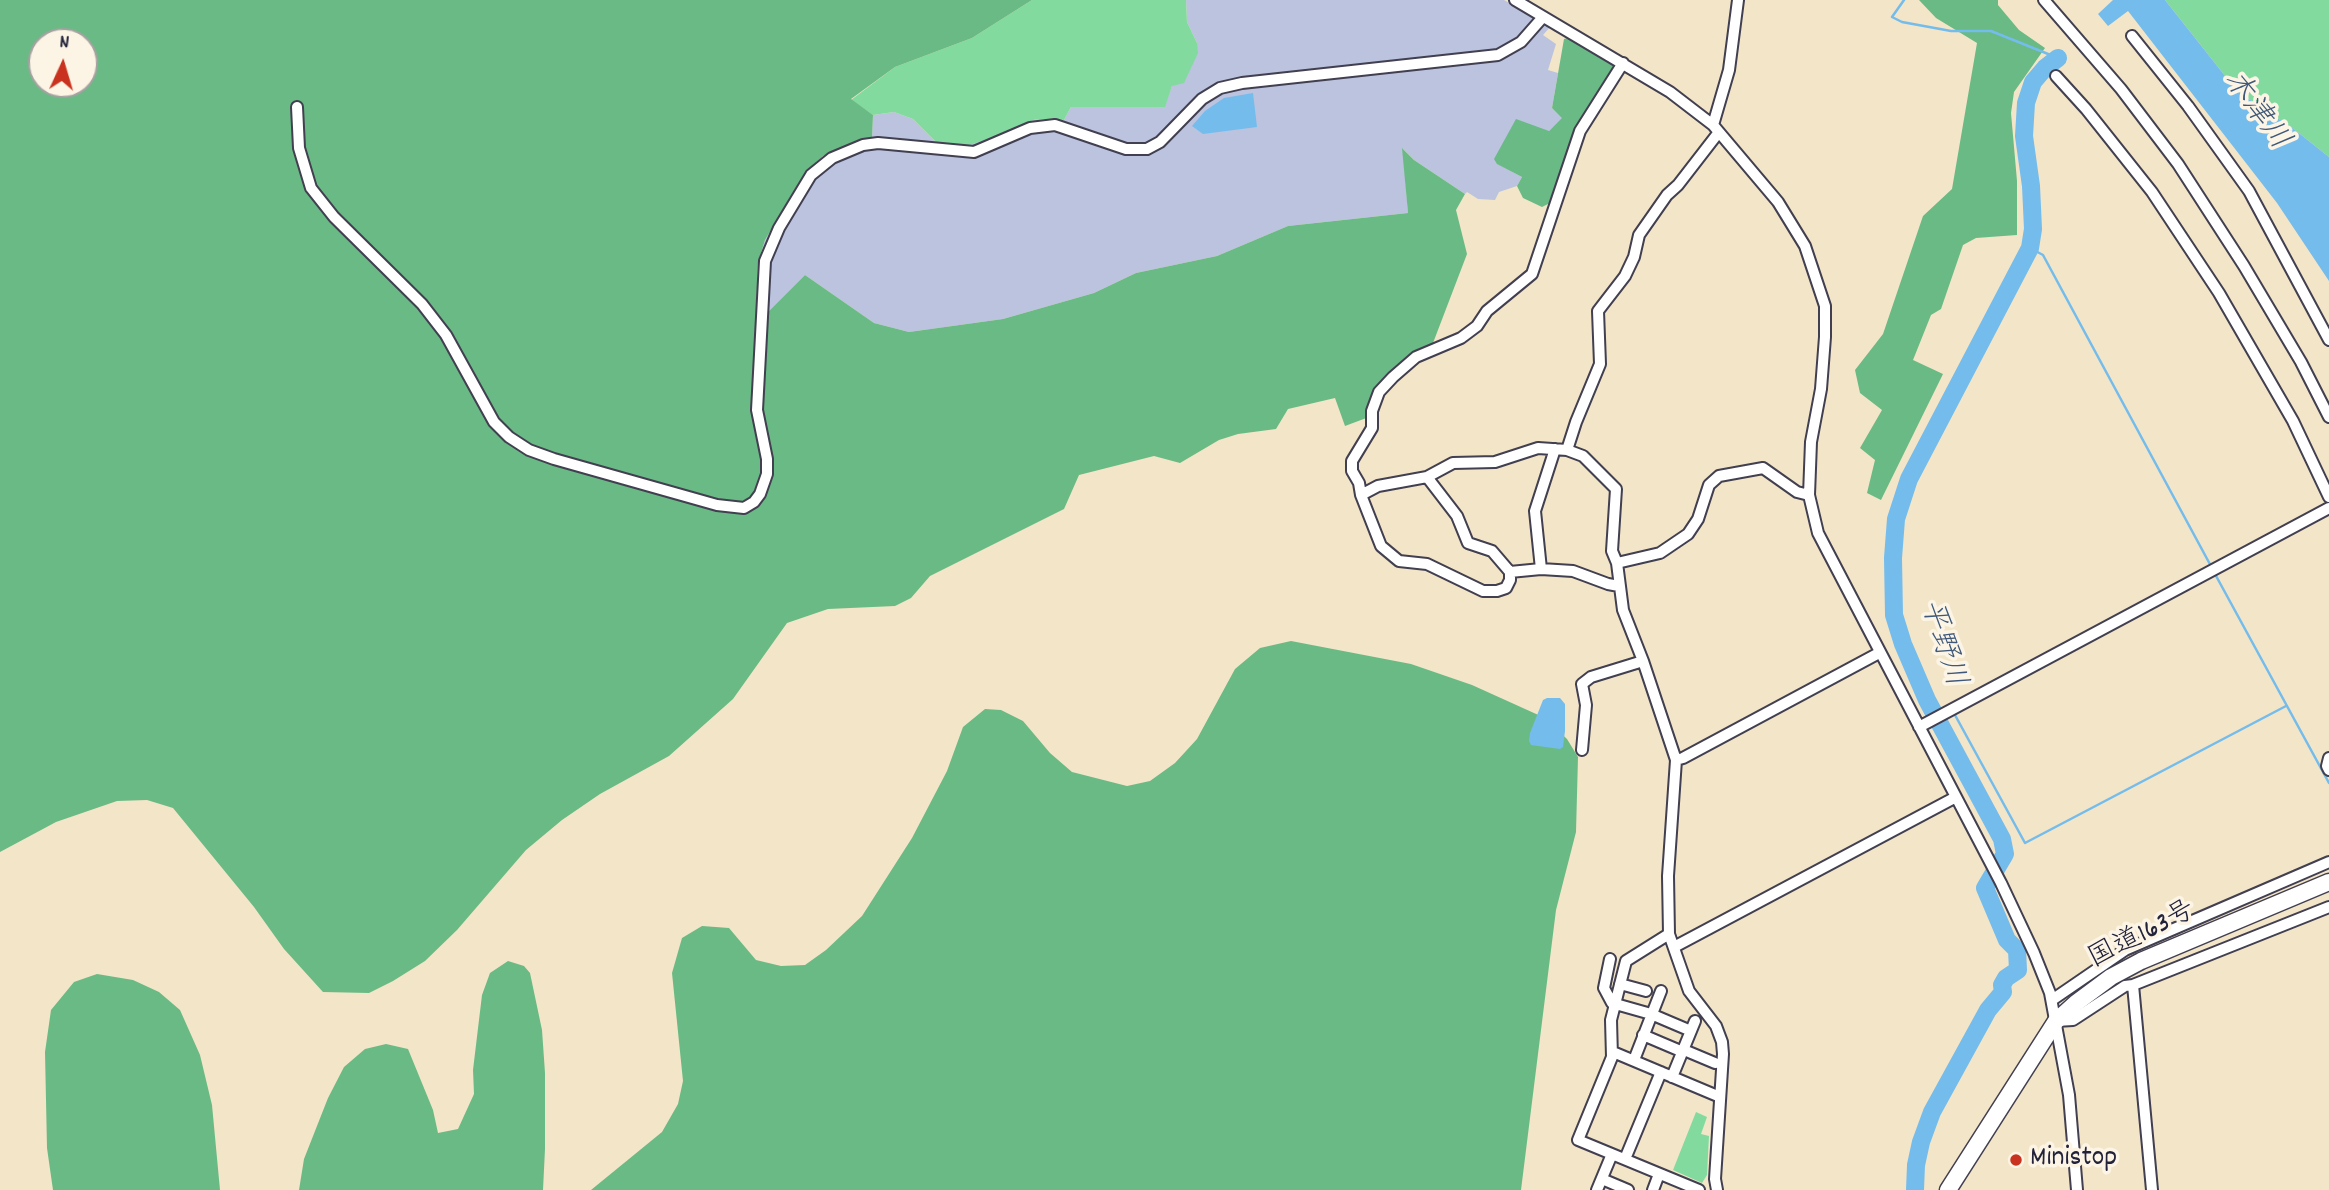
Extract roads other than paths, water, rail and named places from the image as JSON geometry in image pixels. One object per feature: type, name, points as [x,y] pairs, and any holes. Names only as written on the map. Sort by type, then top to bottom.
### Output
[{"type":"highway","name":"国道163号","points":[[1948,1190],[2056,1021],[2076,1003],[2111,977],[2141,961],[2329,882]]},
{"type":"street","points":[[1515,0],[1670,92],[1716,128],[1778,202],[1805,246],[1825,306],[1822,376],[1811,442],[1810,495],[1818,533],[1879,653],[1923,725],[1955,797],[2001,883],[2034,953],[2052,1000],[2056,1021],[2069,1095],[2077,1190]]},
{"type":"street","points":[[1567,450],[1600,363],[1598,311],[1631,266],[1639,235],[1667,195],[1678,185],[1716,128],[1729,69],[1738,0]]},
{"type":"street","points":[[2044,0],[2121,89],[2178,164],[2244,266],[2301,362],[2329,417]]},
{"type":"street","points":[[297,107],[298,143],[311,188],[334,217],[422,304],[446,335],[495,422],[509,437],[529,450],[554,459],[717,505],[744,508],[760,494],[767,474],[767,459],[757,410],[765,261],[773,238],[811,175],[832,158],[863,145],[878,143],[974,152],[1020,131],[1048,125],[1062,127],[1126,149],[1146,149],[1160,142],[1202,99],[1220,88],[1242,83],[1498,55],[1521,42],[1544,17]]},
{"type":"street","points":[[2132,36],[2188,106],[2249,191],[2329,340]]},
{"type":"street","points":[[1427,477],[1457,516],[1468,543],[1492,551],[1510,572],[1506,588],[1483,591],[1427,564],[1399,561],[1381,546],[1360,495],[1359,483],[1352,471],[1352,461],[1372,428],[1372,411],[1379,393],[1393,377],[1416,358],[1461,338],[1477,326],[1487,311],[1532,274],[1580,131],[1623,63]]},
{"type":"street","points":[[2056,76],[2152,192],[2219,293],[2293,421],[2329,497]]},
{"type":"street","points":[[1360,495],[1378,486],[1427,477],[1453,463],[1495,462],[1538,449],[1567,450],[1583,456],[1616,489],[1612,551],[1623,610],[1676,760],[1668,876],[1669,934],[1689,991],[1720,1033],[1723,1054],[1715,1189]]},
{"type":"street","points":[[1541,569],[1535,511],[1555,449]]},
{"type":"street","points":[[1616,563],[1660,553],[1688,534],[1698,519],[1709,485],[1719,476],[1763,468],[1797,492],[1810,495]]},
{"type":"street","points":[[1923,725],[2329,508]]},
{"type":"street","points":[[1510,572],[1541,569],[1573,571],[1619,586]]},
{"type":"street","points":[[1676,760],[1879,653]]},
{"type":"street","points":[[1582,750],[1586,705],[1582,684],[1591,677],[1643,661]]},
{"type":"street","points":[[2329,758],[2329,770]]},
{"type":"street","points":[[1674,947],[1955,797]]},
{"type":"street","points":[[2052,1000],[2125,950],[2329,862]]},
{"type":"street","points":[[2056,1021],[2073,1020],[2125,986],[2329,907]]},
{"type":"street","points":[[1669,934],[1628,958],[1610,1027],[1613,1052],[1578,1140],[1699,1190]]},
{"type":"street","points":[[1610,959],[1604,988],[1614,1005],[1693,1026],[1672,1077]]},
{"type":"street","points":[[1620,984],[1646,991]]},
{"type":"street","points":[[2133,985],[2152,1190]]},
{"type":"street","points":[[1634,1060],[1661,991]]},
{"type":"street","points":[[1643,1035],[1715,1063]]},
{"type":"street","points":[[1613,1052],[1720,1097]]},
{"type":"street","points":[[1625,1159],[1661,1072]]},
{"type":"street","points":[[1597,1190],[1612,1154]]},
{"type":"street","points":[[1653,1190],[1660,1174]]},
{"type":"street","points":[[1602,1179],[1628,1190]]},
{"type":"water","name":"木津川","points":[[2113,0],[2165,0],[2237,91],[2295,130],[2329,157],[2329,281],[2277,203],[2128,11],[2108,26],[2098,14]]},
{"type":"water","points":[[1253,93],[1257,127],[1203,134],[1192,126],[1205,111],[1224,98]]},
{"type":"water","points":[[1560,698],[1565,704],[1565,731],[1563,747],[1560,749],[1531,745],[1529,741],[1543,700]]},
{"type":"waterway","points":[[1904,0],[1892,17],[1902,22],[1951,31],[1991,31],[2058,58]]},
{"type":"waterway","name":"平野川","points":[[1915,1190],[1916,1165],[1921,1142],[1932,1112],[1988,1010],[2003,992],[2002,985],[2006,978],[2018,970],[2017,950],[2007,940],[1985,888],[2005,854],[2002,839],[1927,700],[1903,644],[1894,615],[1893,558],[1896,519],[1909,479],[2030,248],[2033,229],[2031,186],[2024,136],[2026,103],[2033,82],[2058,58]]},
{"type":"waterway","points":[[2030,248],[2043,255],[2212,568]]},
{"type":"waterway","points":[[2215,574],[2329,783]]},
{"type":"waterway","points":[[1955,715],[2025,843],[2286,706]]},
{"type":"place","name":"Ministop","points":[[2016,1160]]}]
